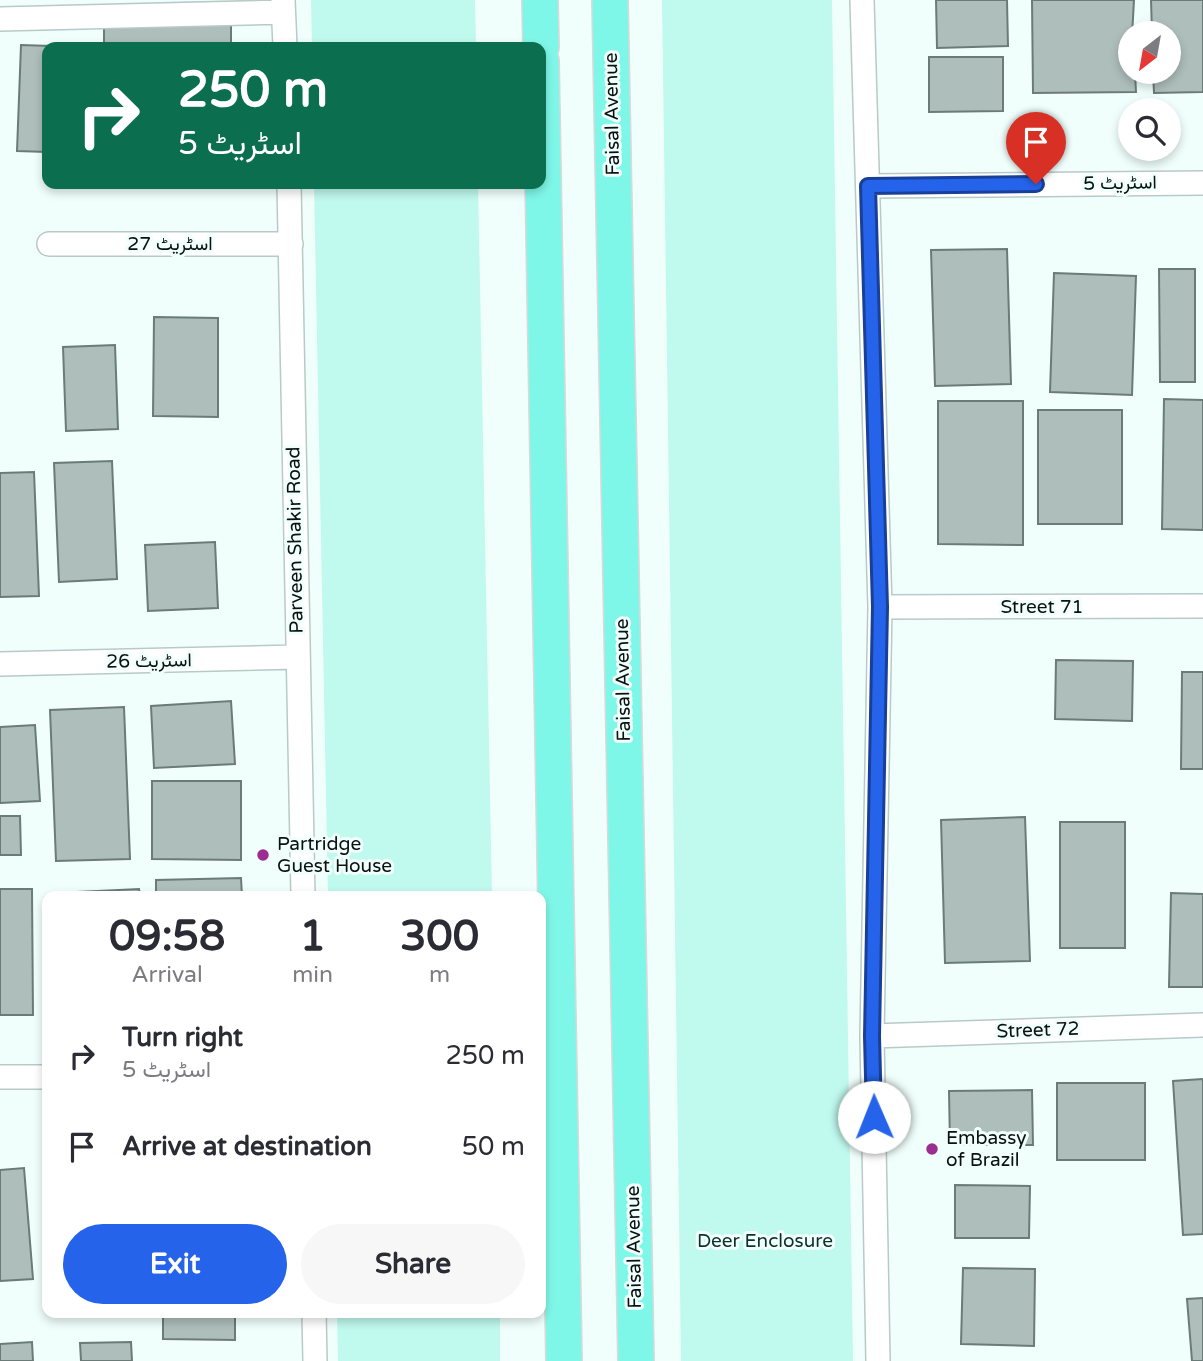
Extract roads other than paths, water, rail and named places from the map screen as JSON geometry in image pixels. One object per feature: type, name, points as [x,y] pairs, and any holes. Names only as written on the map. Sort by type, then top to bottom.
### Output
[{"type":"main road","points":[[540,0],[541,42]]},
{"type":"main road","name":"Faisal Avenue","points":[[610,0],[636,1361]]},
{"type":"main road","points":[[543,189],[564,1361]]},
{"type":"street","points":[[862,0],[880,607],[872,1036],[878,1361]]},
{"type":"street","points":[[0,19],[283,6],[285,42]]},
{"type":"street","name":"اسٹریٹ 5","points":[[868,186],[1203,183]]},
{"type":"street","name":"Parveen Shakir Road","points":[[289,189],[303,891]]},
{"type":"street","name":"اسٹریٹ 27","points":[[49,244],[291,244]]},
{"type":"street","name":"Street 71","points":[[880,607],[1203,606]]},
{"type":"street","name":"اسٹریٹ 26","points":[[0,664],[297,657]]},
{"type":"street","name":"Street 72","points":[[872,1036],[1203,1025]]},
{"type":"street","points":[[0,1077],[42,1077]]},
{"type":"street","points":[[314,1318],[315,1361]]},
{"type":"place","name":"Partridge Guest House","points":[[263,855]]},
{"type":"place","name":"Embassy of Brazil","points":[[932,1149]]},
{"type":"park label","name":"Deer Enclosure","points":[[765,1241]]}]
